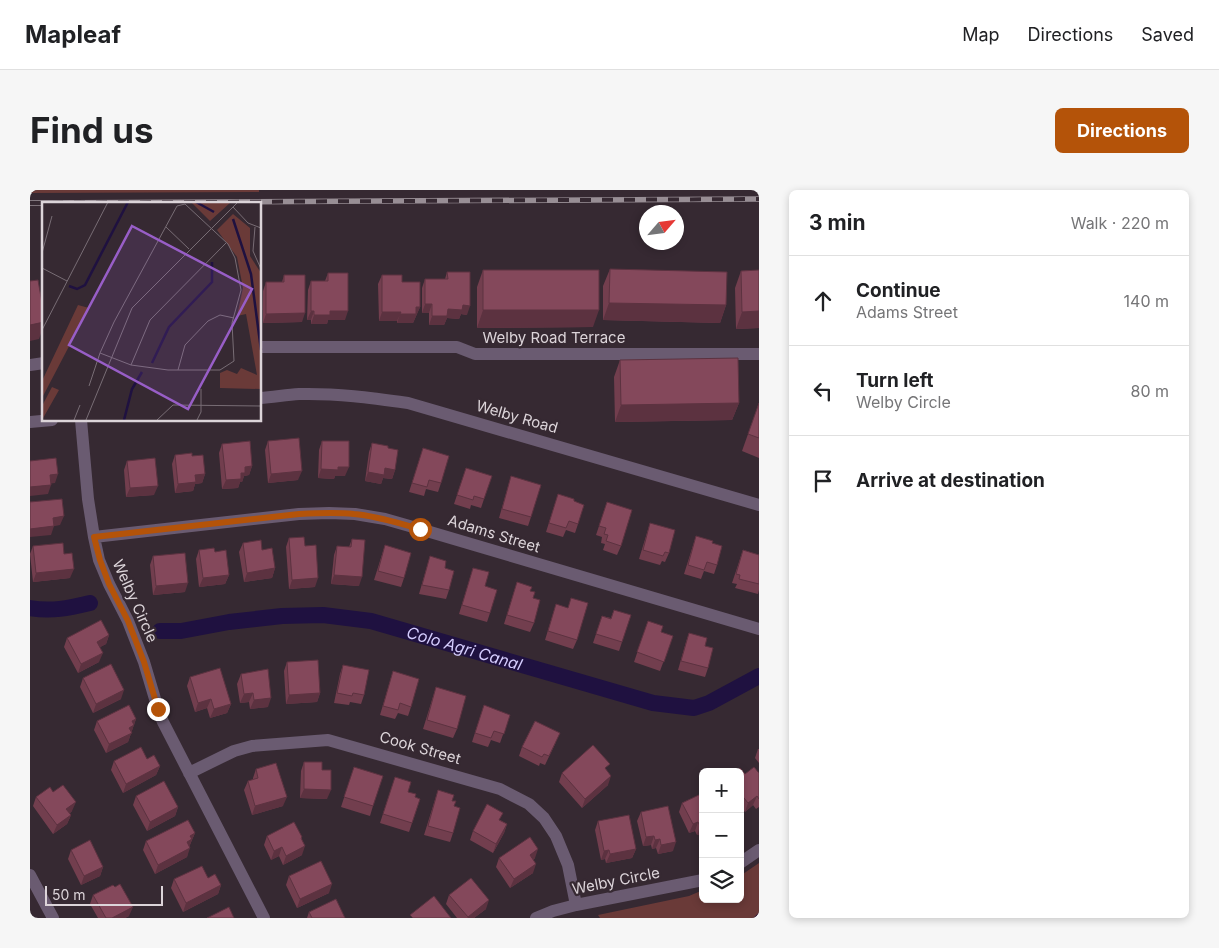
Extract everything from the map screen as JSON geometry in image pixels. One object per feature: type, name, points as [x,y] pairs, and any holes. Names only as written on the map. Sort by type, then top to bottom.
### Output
[{"type":"street","name":"Welby Road Terrace","points":[[261,347],[457,347],[475,354],[759,354]]},
{"type":"street","name":"Welby Road","points":[[261,398],[298,394],[329,395],[369,397],[408,403],[759,505]]},
{"type":"street","name":"Welby Circle","points":[[81,421],[88,499],[100,560],[109,584],[128,621],[144,662],[158,709],[189,774],[264,918]]},
{"type":"street","name":"Adams Street","points":[[94,537],[299,514],[355,514],[385,519],[420,529],[759,630]]},
{"type":"street","name":"Cook Street","points":[[189,774],[234,751],[252,746],[328,740],[500,789],[529,804],[544,818],[556,836],[568,865],[576,905]]},
{"type":"street","points":[[744,860],[759,850]]},
{"type":"street","points":[[30,875],[53,918]]},
{"type":"street","name":"Welby Circle","points":[[536,918],[576,905],[699,881]]},
{"type":"shaded area","points":[[30,190],[259,190],[259,192],[30,193]]},
{"type":"shaded area","points":[[759,863],[759,918],[600,918],[598,915],[689,896],[699,892],[699,903],[744,903],[744,873]]},
{"type":"building","points":[[610,269],[727,272],[726,305],[609,303]]},
{"type":"building","points":[[483,270],[599,270],[599,310],[483,310]]},
{"type":"building","points":[[759,270],[759,311],[742,312],[741,271]]},
{"type":"building","points":[[447,272],[470,272],[470,306],[463,305],[462,310],[448,309],[447,316],[432,316],[432,304],[425,304],[425,279],[448,279]]},
{"type":"building","points":[[328,273],[348,273],[348,311],[330,311],[330,315],[314,315],[314,311],[311,311],[311,281],[328,281]]},
{"type":"building","points":[[284,275],[305,275],[305,313],[266,314],[266,282],[284,282]]},
{"type":"building","points":[[382,275],[402,275],[402,282],[420,282],[420,307],[416,307],[416,314],[382,312]]},
{"type":"building","points":[[38,280],[42,303],[42,322],[30,325],[30,281]]},
{"type":"building","points":[[738,358],[739,403],[621,405],[620,360]]},
{"type":"building","points":[[759,403],[759,438],[748,434]]},
{"type":"building","points":[[299,438],[302,471],[271,474],[268,441]]},
{"type":"building","points":[[250,441],[252,466],[245,467],[245,473],[241,473],[241,479],[226,480],[222,444]]},
{"type":"building","points":[[322,441],[349,441],[349,467],[338,467],[338,470],[321,469]]},
{"type":"building","points":[[372,443],[398,450],[395,470],[385,468],[384,475],[368,472]]},
{"type":"building","points":[[423,448],[449,456],[441,483],[429,480],[427,487],[412,483]]},
{"type":"building","points":[[192,453],[192,456],[203,455],[205,474],[195,475],[196,482],[178,484],[175,455]]},
{"type":"building","points":[[56,458],[58,474],[50,475],[51,485],[30,487],[30,461]]},
{"type":"building","points":[[155,458],[158,486],[130,488],[127,461]]},
{"type":"building","points":[[466,468],[492,476],[484,499],[474,496],[473,500],[457,495]]},
{"type":"building","points":[[511,476],[541,485],[531,517],[502,509]]},
{"type":"building","points":[[558,494],[574,499],[574,501],[584,505],[578,524],[569,521],[566,528],[549,523]]},
{"type":"building","points":[[62,499],[64,516],[53,518],[54,526],[30,529],[30,502]]},
{"type":"building","points":[[607,502],[632,510],[621,546],[606,541],[608,535],[604,534],[606,528],[599,526]]},
{"type":"building","points":[[650,523],[675,530],[669,553],[665,552],[663,556],[643,550]]},
{"type":"building","points":[[696,536],[722,546],[717,565],[707,562],[704,570],[688,565]]},
{"type":"building","points":[[304,537],[305,546],[316,545],[318,578],[292,580],[289,538]]},
{"type":"building","points":[[352,539],[365,540],[362,577],[334,575],[337,546],[351,547]]},
{"type":"building","points":[[261,540],[262,550],[272,548],[275,568],[247,573],[243,543]]},
{"type":"building","points":[[63,543],[64,554],[72,553],[74,569],[36,573],[33,546]]},
{"type":"building","points":[[385,545],[411,553],[404,578],[378,571]]},
{"type":"building","points":[[214,548],[215,552],[226,550],[229,575],[203,578],[199,550]]},
{"type":"building","points":[[743,550],[759,555],[759,584],[739,579],[740,575],[736,574]]},
{"type":"building","points":[[185,553],[188,583],[156,586],[153,556]]},
{"type":"building","points":[[430,556],[446,561],[445,568],[454,571],[449,590],[422,585]]},
{"type":"building","points":[[473,568],[489,572],[485,586],[497,590],[490,613],[462,605]]},
{"type":"building","points":[[517,582],[532,587],[530,591],[535,592],[533,598],[540,600],[534,623],[507,615]]},
{"type":"building","points":[[571,598],[588,603],[577,640],[548,631],[556,604],[568,608]]},
{"type":"building","points":[[614,610],[631,615],[622,642],[596,634],[602,616],[611,619]]},
{"type":"building","points":[[101,620],[109,635],[97,642],[103,653],[81,664],[67,638]]},
{"type":"building","points":[[648,621],[663,626],[661,632],[673,636],[664,662],[637,652]]},
{"type":"building","points":[[689,633],[707,638],[705,646],[713,648],[708,668],[681,661]]},
{"type":"building","points":[[318,660],[320,693],[289,695],[287,662]]},
{"type":"building","points":[[111,664],[124,690],[96,704],[83,678]]},
{"type":"building","points":[[343,665],[369,670],[364,695],[353,693],[352,696],[337,693]]},
{"type":"building","points":[[220,668],[231,704],[214,709],[211,699],[198,703],[190,677]]},
{"type":"building","points":[[268,669],[271,698],[254,700],[253,693],[244,694],[241,674]]},
{"type":"building","points":[[393,671],[419,679],[411,707],[400,703],[398,710],[383,706]]},
{"type":"building","points":[[436,687],[466,696],[457,729],[427,720]]},
{"type":"building","points":[[129,705],[136,719],[132,721],[134,725],[129,728],[132,733],[109,744],[97,721]]},
{"type":"building","points":[[484,705],[510,715],[504,734],[494,731],[491,738],[475,733]]},
{"type":"building","points":[[535,721],[560,733],[549,756],[544,754],[542,757],[522,747]]},
{"type":"building","points":[[593,745],[610,764],[605,768],[611,776],[585,799],[562,773]]},
{"type":"building","points":[[141,747],[147,759],[154,755],[160,766],[126,784],[114,761]]},
{"type":"building","points":[[304,762],[322,762],[322,770],[331,770],[331,790],[304,789]]},
{"type":"building","points":[[276,763],[287,797],[255,806],[248,781],[258,778],[256,769]]},
{"type":"building","points":[[354,767],[383,776],[373,806],[344,797]]},
{"type":"building","points":[[754,767],[759,773],[759,799],[757,796],[748,803],[744,798],[744,773],[745,774]]},
{"type":"building","points":[[395,777],[411,782],[408,792],[416,794],[415,797],[420,799],[412,823],[383,814]]},
{"type":"building","points":[[164,781],[178,807],[150,822],[136,796]]},
{"type":"building","points":[[63,785],[76,802],[66,809],[71,815],[57,825],[36,797],[50,787],[53,792]]},
{"type":"building","points":[[438,790],[454,795],[452,801],[456,801],[454,806],[460,808],[453,833],[428,826]]},
{"type":"building","points":[[699,795],[699,824],[698,822],[693,824],[682,803]]},
{"type":"building","points":[[487,804],[503,813],[499,820],[507,824],[496,844],[473,831]]},
{"type":"building","points":[[668,806],[676,842],[661,845],[660,839],[655,840],[654,836],[646,837],[641,812]]},
{"type":"building","points":[[629,815],[636,849],[610,854],[609,850],[604,851],[598,821]]},
{"type":"building","points":[[188,820],[195,833],[190,836],[192,839],[187,842],[190,848],[158,865],[146,841]]},
{"type":"building","points":[[294,822],[305,846],[286,856],[282,847],[274,851],[267,836]]},
{"type":"building","points":[[530,837],[538,849],[530,855],[536,864],[514,879],[499,858]]},
{"type":"building","points":[[90,840],[103,867],[84,876],[71,850]]},
{"type":"building","points":[[321,861],[332,884],[300,899],[289,876]]},
{"type":"building","points":[[202,866],[208,878],[215,874],[221,885],[186,903],[174,879]]},
{"type":"building","points":[[471,878],[489,900],[468,917],[449,895]]},
{"type":"building","points":[[120,884],[133,907],[112,918],[106,918],[93,895],[113,885],[115,887]]},
{"type":"building","points":[[434,896],[451,918],[413,918],[410,915]]},
{"type":"building","points":[[336,899],[345,918],[312,918],[309,912]]},
{"type":"building","points":[[229,907],[234,918],[207,918]]},
{"type":"waterway","name":"Colo Agri Canal","points":[[30,608],[67,608],[90,603]]},
{"type":"waterway","name":"Colo Agri Canal","points":[[160,631],[181,631],[229,622],[282,616],[323,615],[371,621],[653,703],[694,708],[709,703],[759,676]]},
{"type":"railway","points":[[212,202],[759,199]]},
{"type":"railway","points":[[30,203],[42,203]]},
{"type":"route","points":[[158,709],[144,662],[128,621],[109,584],[94,537],[299,514],[329,513],[355,514],[385,519],[420,529]]}]
